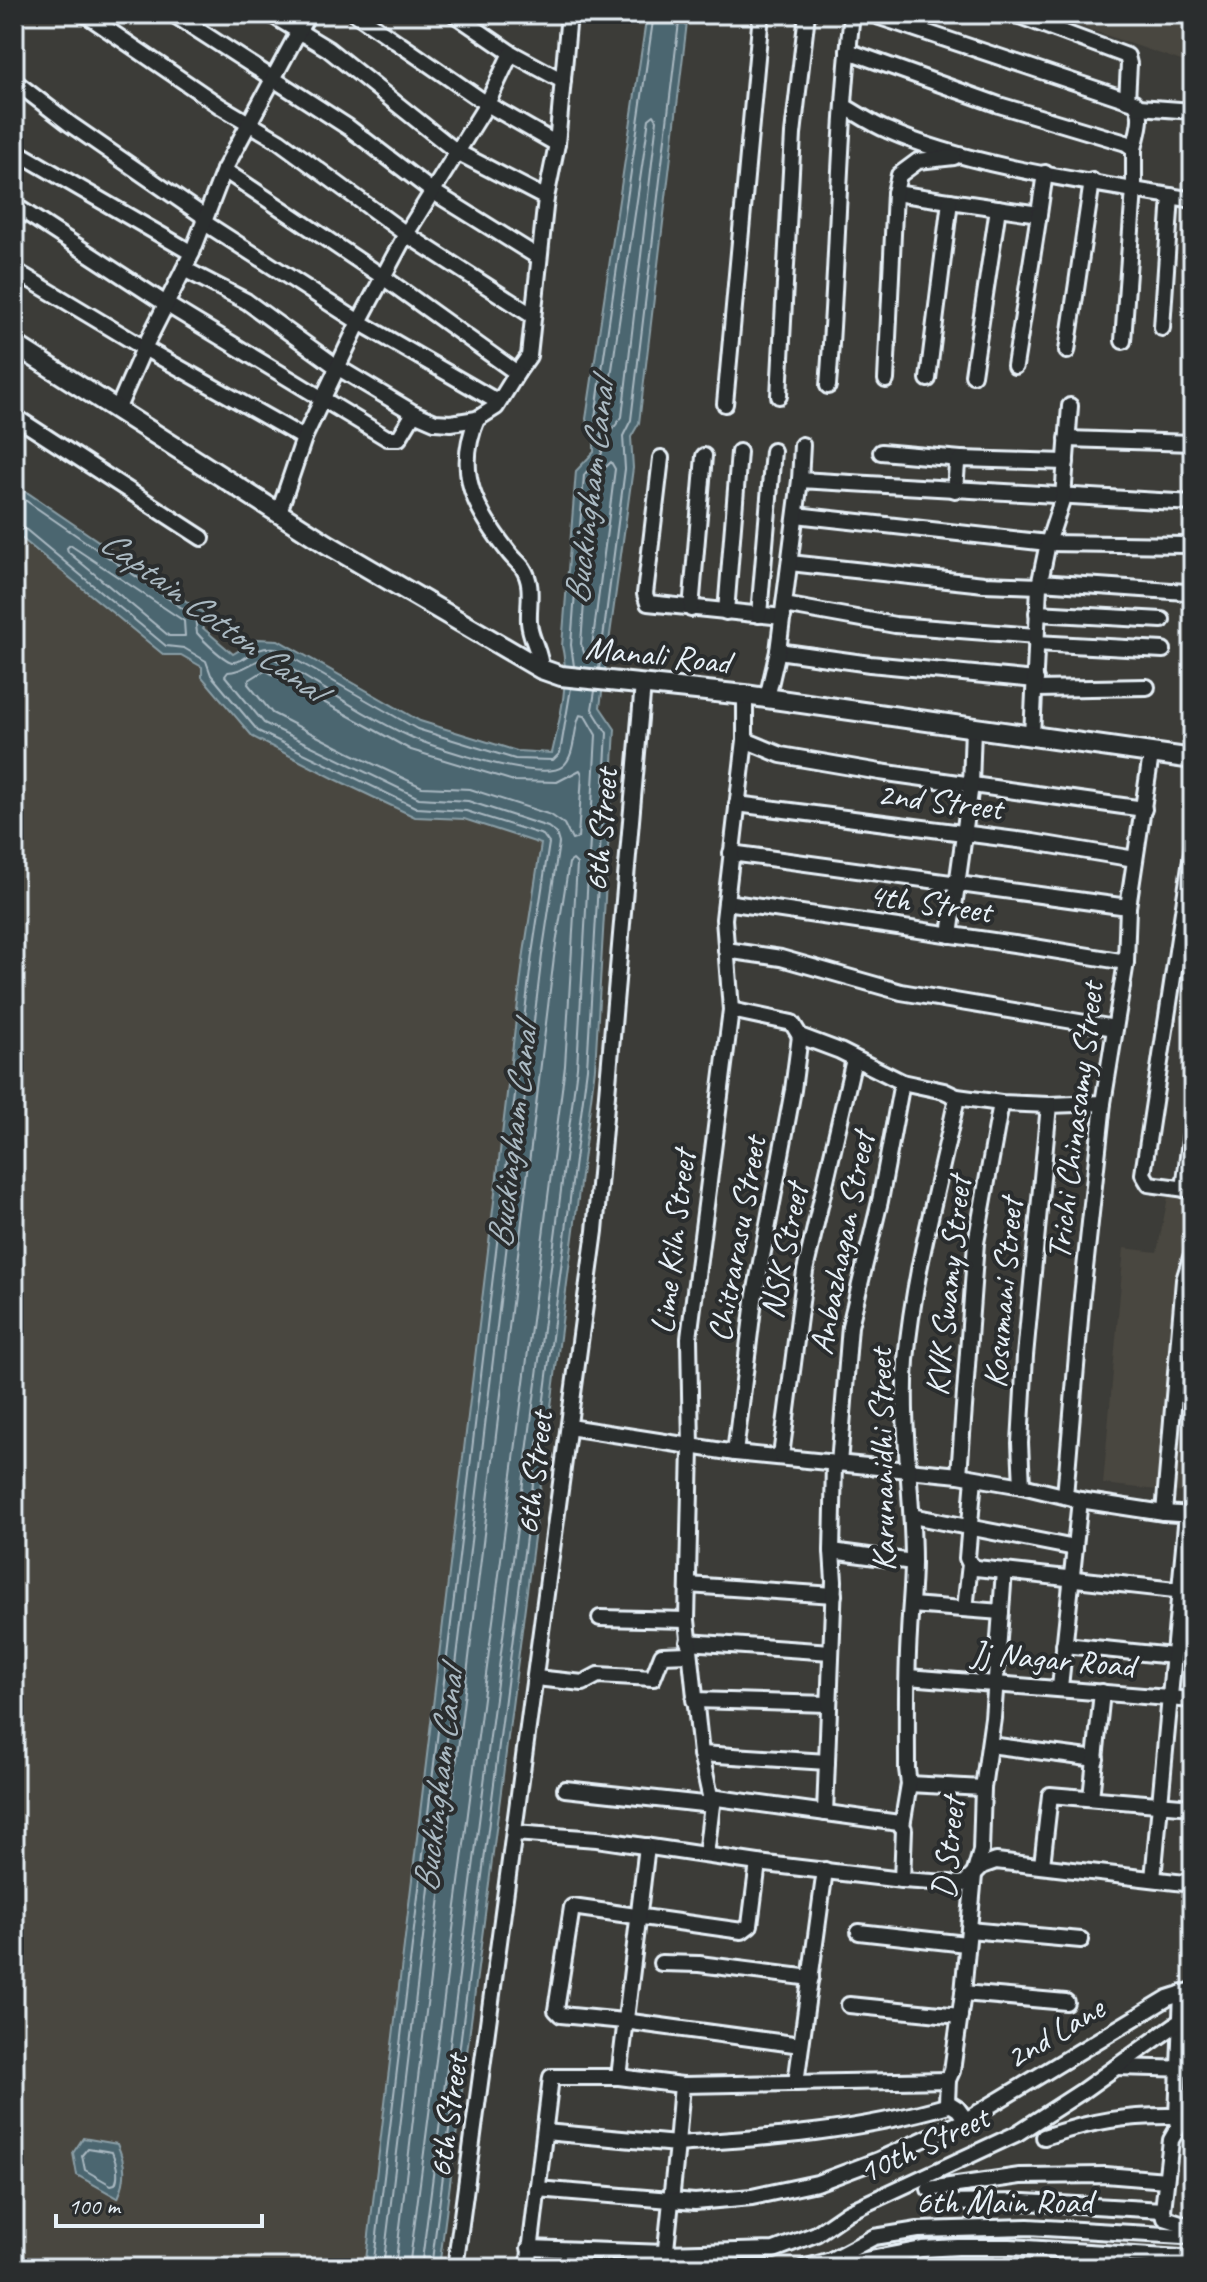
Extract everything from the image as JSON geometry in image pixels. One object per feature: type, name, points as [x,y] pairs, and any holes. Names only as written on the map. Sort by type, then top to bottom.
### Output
[{"type":"main road","name":"Manali Road","points":[[14,344],[327,544],[541,669],[561,676],[745,695],[1193,759]]},
{"type":"street","points":[[85,14],[220,106],[279,141],[406,234],[533,316]]},
{"type":"street","points":[[173,14],[348,127],[432,191],[538,257]]},
{"type":"street","points":[[270,14],[328,49],[457,152],[546,198]]},
{"type":"street","points":[[117,410],[192,253],[224,170],[308,14]]},
{"type":"street","points":[[356,14],[487,104],[557,144]]},
{"type":"street","points":[[454,14],[511,53],[563,81]]},
{"type":"street","points":[[184,269],[246,301],[337,367],[414,413],[435,422],[451,423],[477,419],[496,407],[529,356],[538,257],[557,144],[569,14]]},
{"type":"street","points":[[725,404],[761,14]]},
{"type":"street","points":[[779,396],[793,134],[807,14]]},
{"type":"street","points":[[828,386],[852,14]]},
{"type":"street","points":[[871,14],[1133,103],[1193,111]]},
{"type":"street","points":[[1014,14],[1127,56],[1133,103],[1141,113],[1134,149],[1123,341]]},
{"type":"street","points":[[848,51],[999,105],[1126,143],[1134,149]]},
{"type":"street","points":[[279,512],[304,438],[359,322],[406,234],[487,104],[511,53]]},
{"type":"street","points":[[14,81],[70,124],[202,215],[205,223],[359,322],[498,402]]},
{"type":"street","points":[[844,106],[885,130],[939,149],[1045,173],[1193,200]]},
{"type":"street","points":[[14,150],[192,253]]},
{"type":"street","points":[[886,380],[895,193],[899,175],[918,161],[966,156]]},
{"type":"street","points":[[224,170],[383,277],[517,373]]},
{"type":"street","points":[[1015,366],[1045,173]]},
{"type":"street","points":[[1067,351],[1092,181]]},
{"type":"street","points":[[895,193],[1039,214]]},
{"type":"street","points":[[1162,328],[1171,196]]},
{"type":"street","points":[[928,379],[950,201]]},
{"type":"street","points":[[14,205],[166,304],[387,438],[399,438],[414,413]]},
{"type":"street","points":[[973,375],[998,208]]},
{"type":"street","points":[[14,270],[304,438]]},
{"type":"street","points":[[1032,736],[1039,584],[1063,497],[1070,406]]},
{"type":"street","points":[[14,416],[202,538]]},
{"type":"street","points":[[477,419],[466,462],[472,493],[490,526],[523,567],[529,581],[529,622],[532,640],[541,657],[541,669]]},
{"type":"street","points":[[1067,439],[1193,443]]},
{"type":"street","points":[[767,698],[778,651],[802,445]]},
{"type":"street","points":[[759,615],[773,451]]},
{"type":"street","points":[[726,612],[739,452]]},
{"type":"street","points":[[881,452],[961,459],[1066,462]]},
{"type":"street","points":[[691,609],[704,456]]},
{"type":"street","points":[[661,458],[646,599],[652,605],[759,615],[783,611],[1036,640],[1163,650]]},
{"type":"street","points":[[955,490],[957,464],[961,459]]},
{"type":"street","points":[[800,480],[1193,503]]},
{"type":"street","points":[[796,515],[1048,543],[1185,545]]},
{"type":"street","points":[[790,563],[984,584],[1186,592]]},
{"type":"street","points":[[1037,613],[1162,620]]},
{"type":"street","points":[[778,651],[1036,685],[1147,687]]},
{"type":"street","name":"6th Street","points":[[455,2268],[595,1231],[643,684]]},
{"type":"street","name":"Lime Kiln Street","points":[[706,1855],[711,1801],[701,1754],[687,1620],[691,1447],[689,1338],[731,1010],[724,919],[745,740],[745,695]]},
{"type":"street","points":[[950,935],[971,785],[973,728]]},
{"type":"street","points":[[745,740],[781,755],[1144,809]]},
{"type":"street","name":"Trichi Chinasamy Street","points":[[1060,1687],[1075,1548],[1073,1498],[1082,1296],[1103,1103],[1126,962],[1128,907],[1151,755]]},
{"type":"street","name":"2nd Street","points":[[737,804],[1135,859]]},
{"type":"street","points":[[1193,846],[1143,1174],[1149,1184],[1188,1190],[1193,1117]]},
{"type":"street","points":[[731,853],[1128,907]]},
{"type":"street","name":"4th Street","points":[[726,902],[1126,962]]},
{"type":"street","points":[[726,950],[781,958],[901,992],[1115,1028]]},
{"type":"street","points":[[731,1010],[792,1023],[800,1036],[902,1082],[957,1097],[1049,1105],[1103,1103]]},
{"type":"street","name":"Chitrarasu Street","points":[[735,1453],[754,1300],[800,1036]]},
{"type":"street","name":"NSK Street","points":[[781,1456],[805,1271],[854,1059]]},
{"type":"street","name":"Anbazhagan Street","points":[[825,1813],[836,1464],[850,1326],[880,1201],[902,1082]]},
{"type":"street","name":"Karunanidhi Street","points":[[902,1880],[902,1826],[909,1784],[908,1677],[913,1562],[907,1471],[906,1363],[920,1253],[938,1192],[957,1097]]},
{"type":"street","name":"KVK Swamy Street","points":[[965,1609],[970,1564],[967,1558],[966,1477],[976,1243],[1001,1103]]},
{"type":"street","name":"Kosumani Street","points":[[1022,1486],[1020,1443],[1025,1356],[1049,1105]]},
{"type":"street","points":[[1164,1513],[1184,1280],[1193,1251]]},
{"type":"street","points":[[569,1427],[735,1453],[966,1477],[1073,1498],[1164,1513],[1190,1514],[1186,1591],[1168,1697],[1153,1879]]},
{"type":"street","points":[[912,1516],[1075,1548]]},
{"type":"street","points":[[832,1551],[913,1562]]},
{"type":"street","points":[[970,1564],[976,1568],[1071,1580],[1186,1591]]},
{"type":"street","name":"D Street","points":[[949,2105],[948,2080],[952,2071],[963,1993],[974,1875],[981,1851],[983,1788],[990,1745],[1004,1571]]},
{"type":"street","points":[[688,1585],[834,1595]]},
{"type":"street","points":[[911,1605],[1001,1612]]},
{"type":"street","points":[[600,1618],[687,1620]]},
{"type":"street","points":[[1064,1645],[1173,1656]]},
{"type":"street","points":[[536,1678],[583,1683],[598,1675],[653,1678],[662,1655],[688,1648],[831,1652]]},
{"type":"street","name":"Jj Nagar Road","points":[[908,1677],[1193,1700]]},
{"type":"street","points":[[1091,1798],[1102,1692]]},
{"type":"street","points":[[694,1700],[828,1704]]},
{"type":"street","points":[[990,1745],[1096,1759]]},
{"type":"street","points":[[701,1754],[827,1762]]},
{"type":"street","points":[[909,1784],[983,1788]]},
{"type":"street","points":[[565,1789],[825,1813],[899,1823],[902,1826]]},
{"type":"street","points":[[1042,1865],[1050,1795],[1193,1807]]},
{"type":"street","points":[[514,1833],[597,1839],[758,1863],[957,1885],[964,1884],[989,1861],[1193,1884]]},
{"type":"street","points":[[619,2077],[647,1846]]},
{"type":"street","points":[[758,1863],[750,1925],[745,1930],[572,1907],[556,2010],[561,2015],[801,2045]]},
{"type":"street","points":[[796,2083],[825,1870]]},
{"type":"street","points":[[859,1932],[1081,1940]]},
{"type":"street","points":[[661,1963],[699,1964],[811,1978]]},
{"type":"street","points":[[1182,2263],[1186,2229],[1178,2221],[1165,2218],[1163,2210],[1171,2140],[1179,2126],[1177,2116],[1186,2068],[1188,1992]]},
{"type":"street","name":"2nd Lane","points":[[537,2189],[695,2202],[752,2197],[817,2183],[878,2160],[966,2120],[1168,1998],[1188,1992]]},
{"type":"street","points":[[963,1993],[1066,2002]]},
{"type":"street","points":[[849,2005],[960,2016]]},
{"type":"street","name":"10th Street","points":[[529,2248],[665,2261],[774,2250],[816,2234],[848,2212],[1016,2134],[1188,2020]]},
{"type":"street","points":[[1116,2067],[1186,2068]]},
{"type":"street","points":[[528,2268],[551,2077],[619,2077],[682,2085],[948,2080]]},
{"type":"street","points":[[665,2261],[682,2085]]},
{"type":"street","points":[[545,2132],[677,2144],[861,2127],[949,2105],[958,2109],[966,2120]]},
{"type":"street","points":[[1044,2137],[1094,2121],[1177,2116]]},
{"type":"street","points":[[929,2189],[1020,2176],[1105,2175],[1166,2180]]},
{"type":"street","points":[[940,2203],[1025,2202],[1163,2210]]},
{"type":"street","name":"6th Main Road","points":[[803,2268],[831,2260],[874,2237],[918,2230],[1028,2227],[1186,2229]]},
{"type":"street","name":"6th Main Road","points":[[831,2260],[844,2264],[922,2249],[1010,2247],[1182,2263]]},
{"type":"shaded area","points":[[1044,14],[1193,14],[1193,65]]},
{"type":"shaded area","points":[[14,532],[202,668],[253,737],[415,817],[464,819],[542,843],[524,953],[365,2268],[14,2268]]},
{"type":"shaded area","points":[[1168,1197],[1193,1200],[1193,1494],[1103,1484],[1124,1248],[1157,1252]]},
{"type":"water","name":"Buckingham Canal","points":[[647,14],[688,14],[639,423],[631,437],[633,468],[600,707],[615,729],[595,1068],[439,2268],[365,2268],[524,953],[541,844],[464,819],[415,817],[253,737],[202,677],[202,667],[181,655],[164,655],[14,532],[14,487],[28,493],[208,616],[203,628],[233,654],[258,639],[278,640],[420,721],[517,751],[552,753],[564,686],[562,646],[576,471],[594,452],[594,439],[586,419]]},
{"type":"water","points":[[83,2138],[117,2144],[124,2171],[118,2198],[77,2175],[73,2153]]},
{"type":"water label","name":"Captain Cotton Canal","points":[[213,614]]}]
